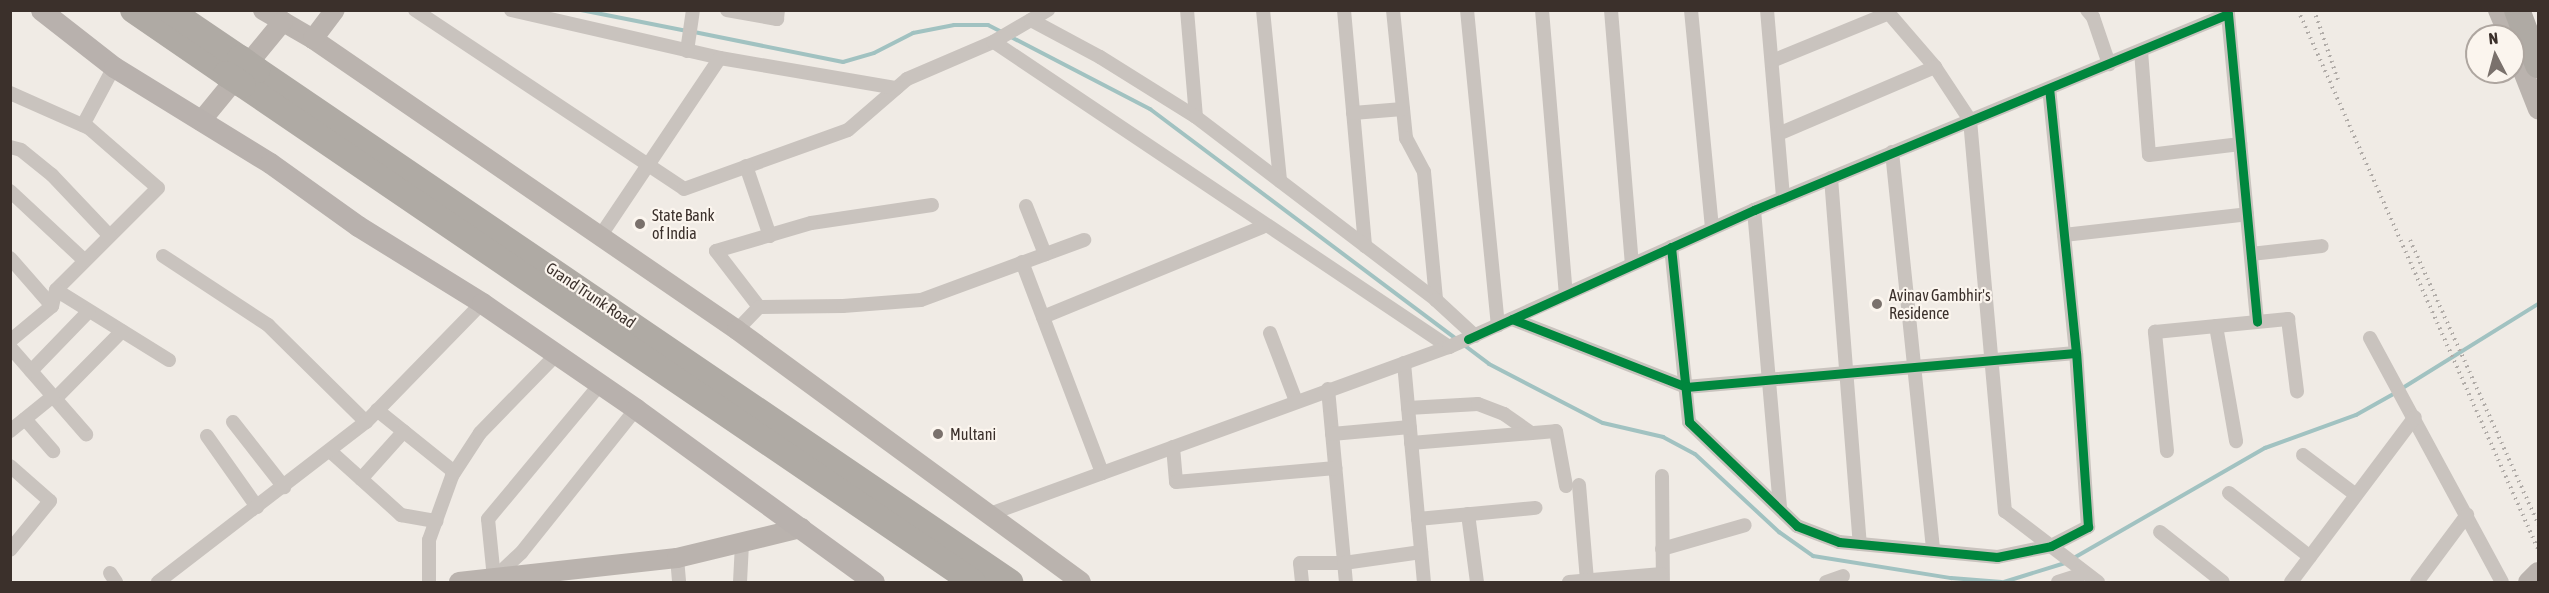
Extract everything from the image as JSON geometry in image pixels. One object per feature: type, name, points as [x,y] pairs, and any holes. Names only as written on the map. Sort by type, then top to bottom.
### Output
[{"type":"highway","name":"Grand Trunk Road","points":[[133,10],[242,72],[1010,582]]},
{"type":"highway","name":"Grand Trunk Road","points":[[169,10],[242,72],[973,582]]},
{"type":"highway","points":[[2517,10],[2538,65]]},
{"type":"highway","points":[[2535,10],[2538,19]]},
{"type":"main road","points":[[41,10],[114,67],[482,303],[555,356],[636,408],[873,582]]},
{"type":"street","points":[[263,10],[313,39],[737,330],[1081,582]]},
{"type":"street","points":[[313,39],[335,10]]},
{"type":"street","points":[[511,10],[688,46],[720,58],[896,88]]},
{"type":"street","points":[[727,10],[777,19],[778,10]]},
{"type":"street","points":[[421,12],[684,189],[848,130],[907,79],[997,40],[1048,10]]},
{"type":"street","points":[[1187,10],[1196,117]]},
{"type":"street","points":[[1263,10],[1280,181]]},
{"type":"street","points":[[1344,10],[1365,246]]},
{"type":"street","points":[[1394,10],[1406,138],[1424,172],[1436,300]]},
{"type":"street","points":[[1467,10],[1498,325]]},
{"type":"street","points":[[1542,10],[1566,294]]},
{"type":"street","points":[[1611,10],[1632,264]]},
{"type":"street","points":[[1691,10],[1712,228]]},
{"type":"street","points":[[1767,10],[1783,198]]},
{"type":"street","points":[[2087,10],[2093,17],[2109,64]]},
{"type":"street","points":[[2498,10],[2504,24]]},
{"type":"street","points":[[1772,61],[1888,12],[1935,67],[1970,120],[2005,511],[2098,582]]},
{"type":"street","points":[[987,515],[1451,346],[1754,210],[2228,14],[2257,322]]},
{"type":"street","points":[[688,46],[692,15]]},
{"type":"street","points":[[1031,20],[1100,57],[1196,117],[1436,300],[1472,337]]},
{"type":"street","points":[[201,121],[282,21]]},
{"type":"street","points":[[997,40],[1451,346]]},
{"type":"street","points":[[2141,51],[2150,155],[2240,144]]},
{"type":"street","points":[[601,236],[720,58]]},
{"type":"street","points":[[83,125],[114,67]]},
{"type":"street","points":[[1778,134],[1935,67]]},
{"type":"street","points":[[2525,76],[2538,109]]},
{"type":"street","points":[[1671,247],[1689,422],[1797,526],[1839,542],[1997,557],[2056,550],[2088,527],[2076,353],[2049,89]]},
{"type":"street","points":[[10,93],[83,125],[158,188],[56,290],[52,306],[12,340],[31,371],[86,434]]},
{"type":"street","points":[[1353,113],[1403,109]]},
{"type":"street","points":[[10,147],[21,150],[52,175],[109,235]]},
{"type":"street","points":[[1892,152],[1933,551]]},
{"type":"street","points":[[746,166],[770,236]]},
{"type":"street","points":[[1831,178],[1860,544]]},
{"type":"street","points":[[10,191],[84,260]]},
{"type":"street","points":[[759,307],[716,251],[811,223],[932,206]]},
{"type":"street","points":[[1026,206],[1045,254]]},
{"type":"street","points":[[1754,210],[1780,509]]},
{"type":"street","points":[[2064,235],[2247,214]]},
{"type":"street","points":[[1043,317],[1262,228]]},
{"type":"street","points":[[737,330],[759,307],[921,300],[1084,240]]},
{"type":"street","points":[[2251,254],[2322,246]]},
{"type":"street","points":[[163,256],[268,326],[366,422]]},
{"type":"street","points":[[10,258],[52,306]]},
{"type":"street","points":[[1022,262],[1102,473]]},
{"type":"street","points":[[56,290],[170,360]]},
{"type":"street","points":[[158,582],[366,422],[482,303]]},
{"type":"street","points":[[31,371],[89,311]]},
{"type":"street","points":[[2167,451],[2155,332],[2288,318],[2297,391]]},
{"type":"street","points":[[1512,319],[1686,387],[1914,369],[2076,353]]},
{"type":"street","points":[[2216,326],[2236,441]]},
{"type":"street","points":[[53,451],[16,423],[54,397],[122,331]]},
{"type":"street","points":[[1270,333],[1296,401]]},
{"type":"street","points":[[2370,338],[2415,417],[2502,582]]},
{"type":"street","points":[[429,582],[429,540],[454,472],[480,434],[555,356]]},
{"type":"street","points":[[1404,363],[1424,582]]},
{"type":"street","points":[[494,578],[488,519],[599,386]]},
{"type":"street","points":[[1328,389],[1346,582]]},
{"type":"street","points":[[1408,408],[1478,404],[1504,414],[1531,433]]},
{"type":"street","points":[[494,578],[521,553],[636,408]]},
{"type":"street","points":[[377,410],[454,472]]},
{"type":"street","points":[[2291,582],[2415,417]]},
{"type":"street","points":[[233,422],[284,487]]},
{"type":"street","points":[[1332,434],[1410,427]]},
{"type":"street","points":[[361,479],[404,431]]},
{"type":"street","points":[[1411,443],[1556,431],[1573,485],[1587,581]]},
{"type":"street","points":[[207,436],[257,507]]},
{"type":"street","points":[[1173,447],[1176,482],[1335,468]]},
{"type":"street","points":[[330,451],[401,515],[436,521]]},
{"type":"street","points":[[2303,455],[2356,495]]},
{"type":"street","points":[[10,466],[50,501],[10,550]]},
{"type":"street","points":[[1569,582],[1663,578],[1662,476]]},
{"type":"street","points":[[2229,493],[2310,557]]},
{"type":"street","points":[[1418,519],[1535,508]]},
{"type":"street","points":[[1468,514],[1477,582]]},
{"type":"street","points":[[2417,582],[2467,515]]},
{"type":"street","points":[[1662,549],[1745,525]]},
{"type":"street","points":[[459,582],[494,578],[556,576],[677,558],[801,528]]},
{"type":"street","points":[[2160,532],[2223,582]]},
{"type":"street","points":[[740,582],[742,544]]},
{"type":"street","points":[[1302,582],[1300,562],[1344,563],[1421,552]]},
{"type":"street","points":[[677,558],[679,582]]},
{"type":"street","points":[[2058,582],[2081,570]]},
{"type":"street","points":[[2528,582],[2538,572]]},
{"type":"street","points":[[1826,582],[1843,576]]},
{"type":"waterway","points":[[581,10],[687,31]]},
{"type":"waterway","points":[[694,32],[843,62],[874,53],[913,33],[954,25],[988,25],[1002,32]]},
{"type":"waterway","points":[[1011,37],[1150,109],[1458,340]]},
{"type":"waterway","points":[[2401,389],[2538,304]]},
{"type":"waterway","points":[[1464,345],[1489,364],[1603,423],[1663,437],[1695,454],[1779,532],[1813,556],[1951,578],[2002,582]]},
{"type":"waterway","points":[[2072,559],[2265,448],[2356,415],[2395,393]]},
{"type":"waterway","points":[[2004,582],[2065,563]]},
{"type":"railway","points":[[2298,10],[2538,549]]},
{"type":"railway","points":[[2314,10],[2339,83]]},
{"type":"railway","points":[[2410,240],[2538,524]]},
{"type":"cycle path","points":[[1468,339],[1754,210],[2228,14],[2257,322]]},
{"type":"cycle path","points":[[1671,247],[1689,422],[1797,526],[1839,542],[1997,557],[2051,546],[2088,527],[2076,353],[2049,89]]},
{"type":"cycle path","points":[[1512,319],[1686,387],[2076,353]]},
{"type":"place","name":"State Bank of India","points":[[640,224]]},
{"type":"place","name":"Avinav Gambhir's Residence","points":[[1877,304]]},
{"type":"place","name":"Multani","points":[[938,434]]}]
